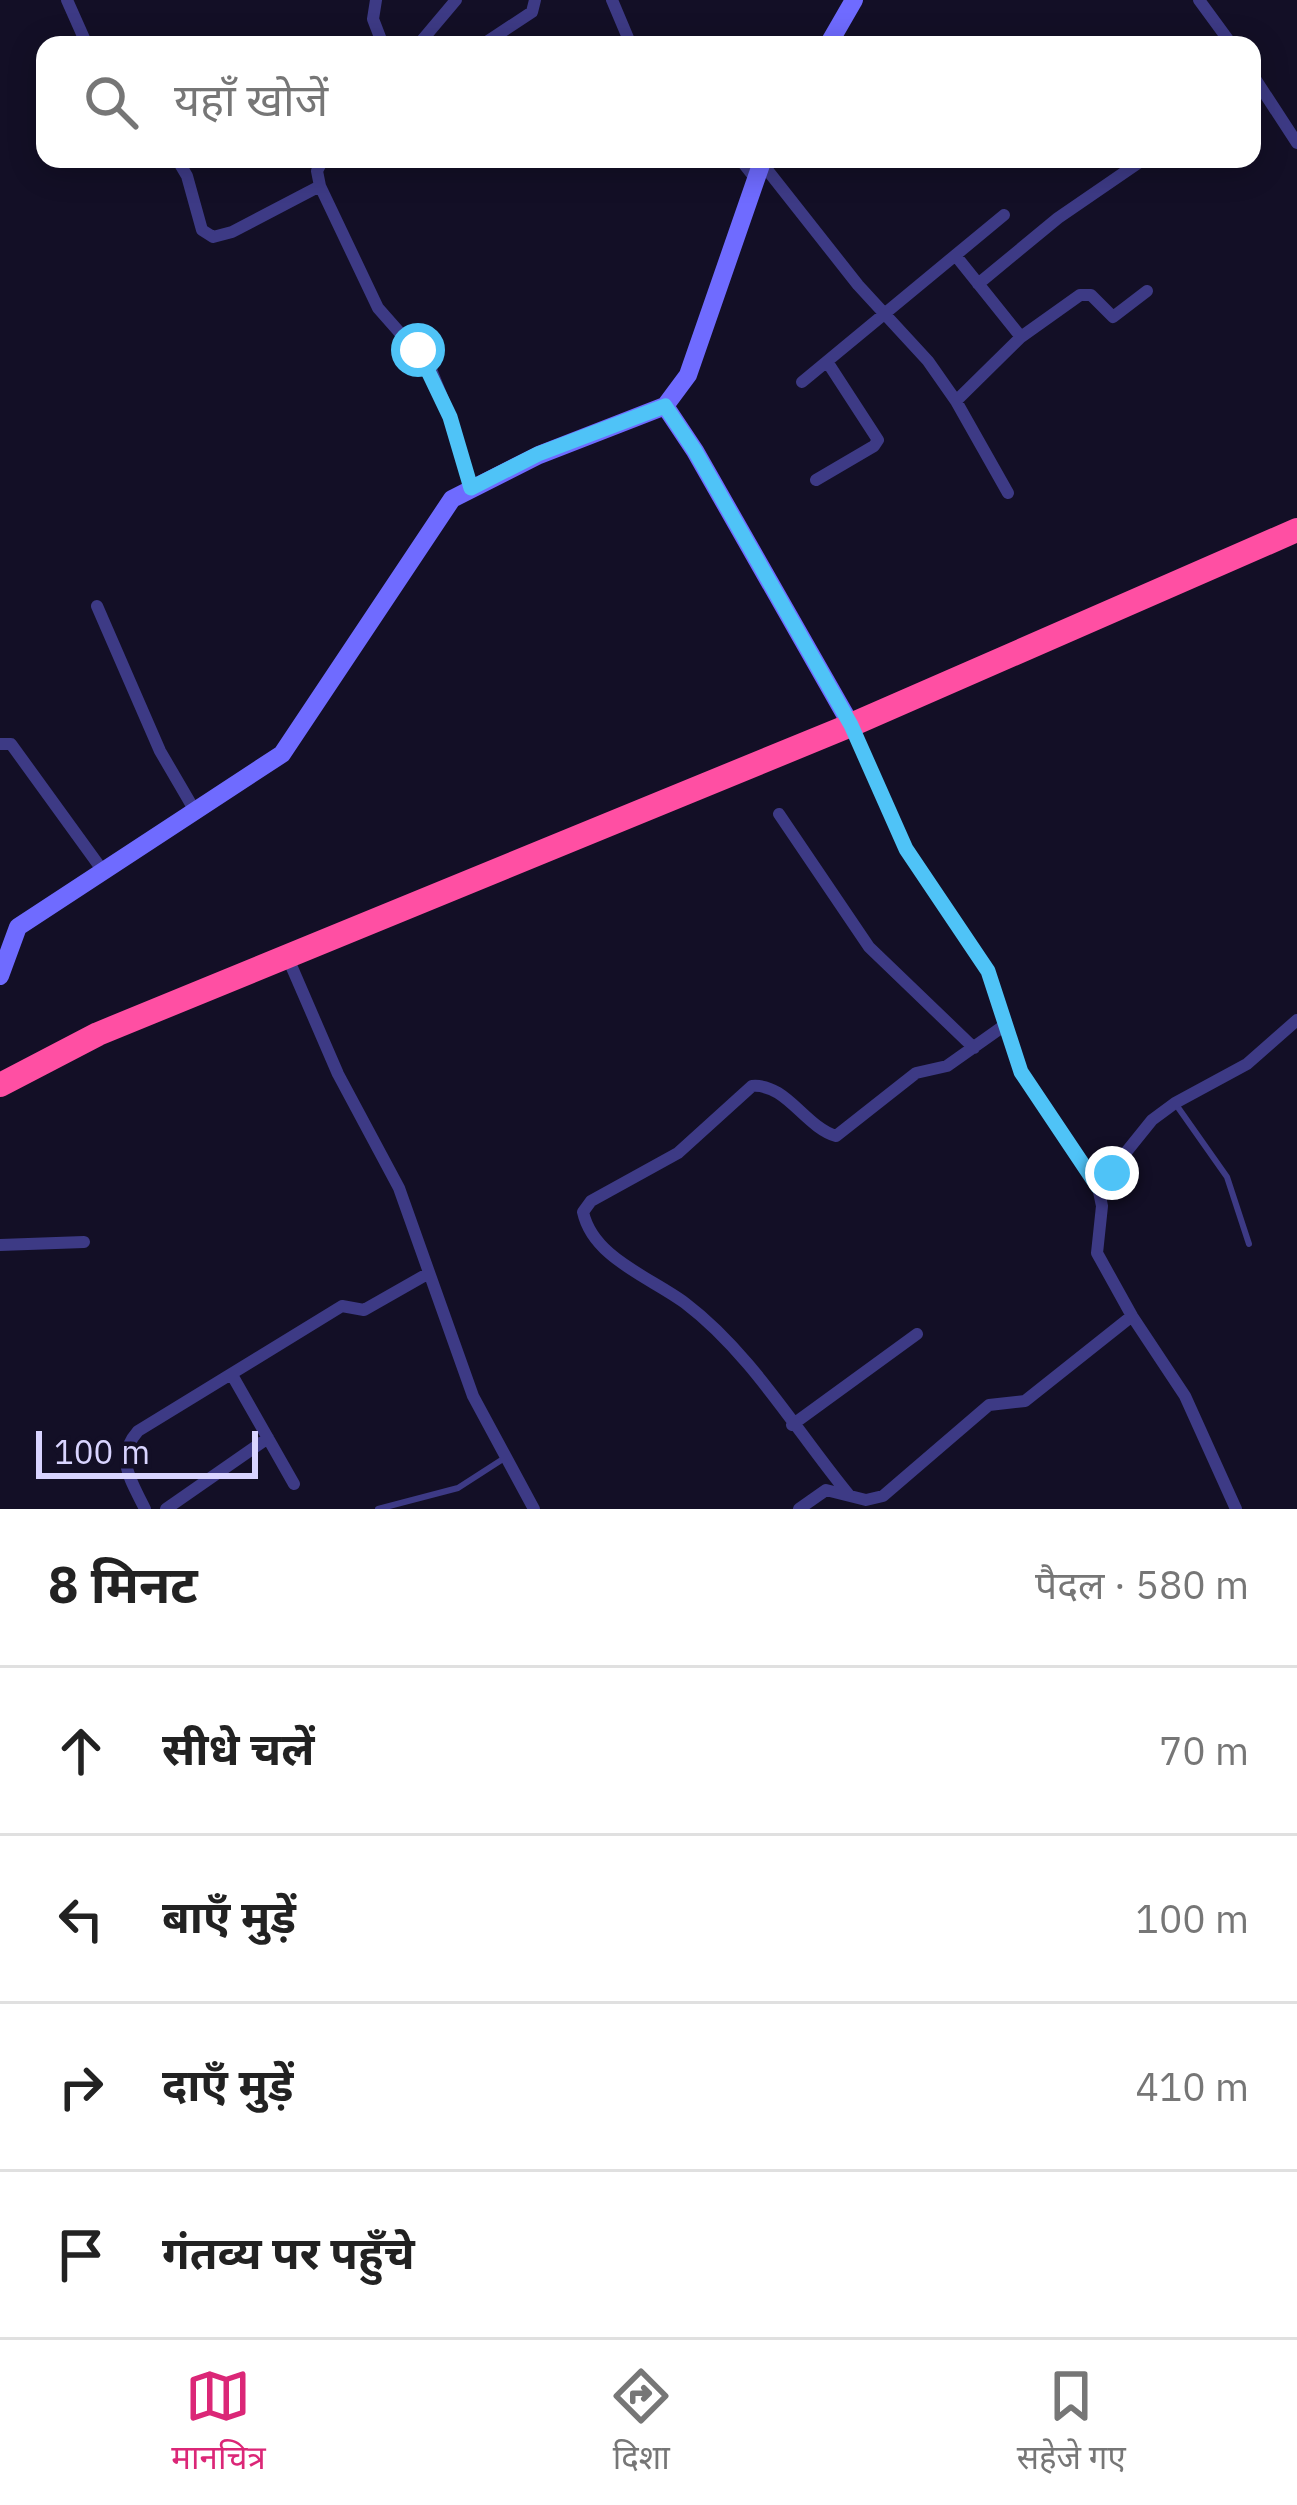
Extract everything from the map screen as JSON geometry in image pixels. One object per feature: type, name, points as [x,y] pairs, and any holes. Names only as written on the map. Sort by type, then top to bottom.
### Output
[{"type":"highway","points":[[0,1084],[98,1034],[851,725],[1297,530]]},
{"type":"main road","points":[[833,36],[854,0]]},
{"type":"main road","points":[[0,976],[18,927],[282,754],[466,491],[538,454],[665,406],[688,375],[759,168]]},
{"type":"main road","points":[[665,406],[851,725]]},
{"type":"street","points":[[67,0],[83,36]]},
{"type":"street","points":[[376,0],[373,19],[380,36]]},
{"type":"street","points":[[426,36],[456,0]]},
{"type":"street","points":[[613,0],[627,36]]},
{"type":"street","points":[[1199,0],[1225,36]]},
{"type":"street","points":[[496,36],[528,16],[537,1]]},
{"type":"street","points":[[1261,88],[1297,143]]},
{"type":"street","points":[[183,168],[202,230],[213,237],[232,232],[320,186]]},
{"type":"street","points":[[318,168],[320,186],[372,299],[430,367],[466,491]]},
{"type":"street","points":[[762,168],[928,362],[1008,493]]},
{"type":"street","points":[[978,284],[1127,168]]},
{"type":"street","points":[[802,382],[1004,214]]},
{"type":"street","points":[[956,256],[1021,338]]},
{"type":"street","points":[[956,401],[1021,338],[1079,295],[1091,296],[1113,316],[1147,291]]},
{"type":"street","points":[[816,480],[878,440],[828,363]]},
{"type":"street","points":[[97,606],[160,752],[195,811]]},
{"type":"street","points":[[851,725],[906,849],[988,971],[1021,1072],[1098,1187],[1102,1206],[1097,1253],[1185,1396],[1236,1509]]},
{"type":"street","points":[[0,745],[11,745],[103,872]]},
{"type":"street","points":[[779,814],[869,947],[974,1048]]},
{"type":"street","points":[[287,955],[338,1074],[389,1163],[473,1396],[534,1509]]},
{"type":"street","points":[[1098,1187],[1141,1132],[1175,1103],[1247,1064],[1297,1020]]},
{"type":"street","points":[[849,1495],[704,1319],[596,1240],[583,1216],[584,1207],[677,1153],[752,1086],[775,1090],[836,1136],[916,1073],[947,1066],[1005,1025]]},
{"type":"street","points":[[0,1245],[84,1242]]},
{"type":"street","points":[[145,1509],[124,1463],[128,1442],[138,1431],[342,1306],[367,1310],[428,1273]]},
{"type":"street","points":[[799,1509],[826,1490],[866,1500],[883,1496],[989,1405],[1025,1401],[1132,1316]]},
{"type":"street","points":[[792,1425],[917,1334]]},
{"type":"street","points":[[232,1375],[294,1484]]},
{"type":"street","points":[[166,1509],[268,1438]]},
{"type":"lane","points":[[1175,1103],[1227,1178],[1249,1244]]},
{"type":"lane","points":[[378,1509],[448,1492],[506,1457]]},
{"type":"route","points":[[418,350],[450,417],[471,488],[538,454],[665,406],[851,725],[906,849],[988,971],[1021,1072],[1098,1187],[1112,1173]]}]
